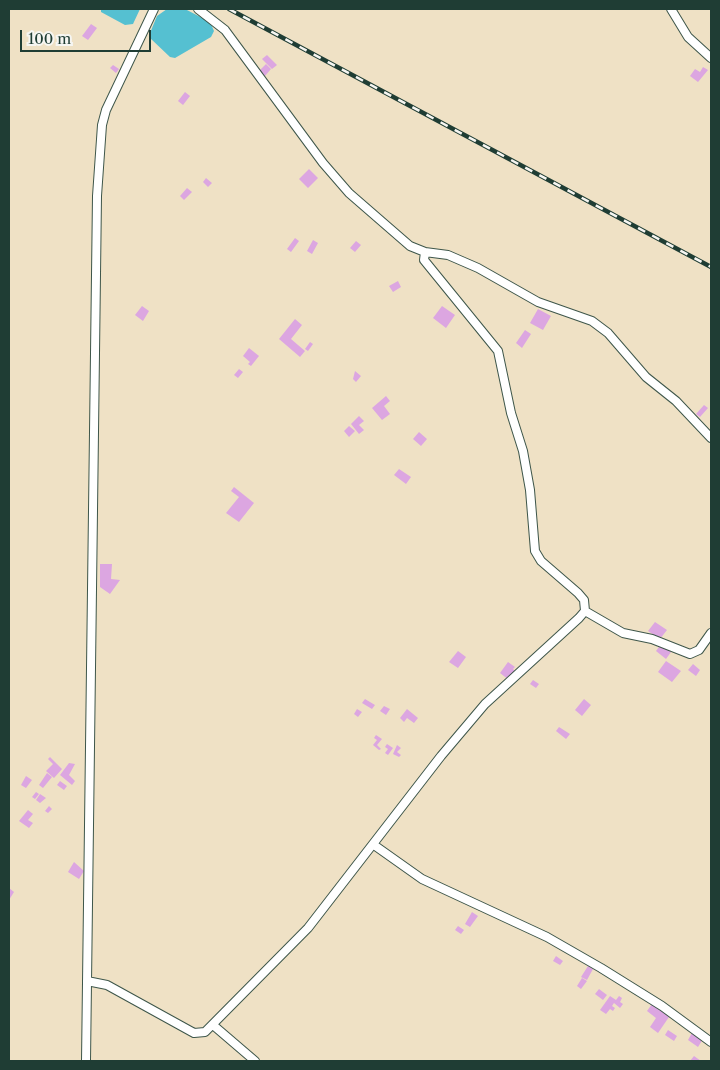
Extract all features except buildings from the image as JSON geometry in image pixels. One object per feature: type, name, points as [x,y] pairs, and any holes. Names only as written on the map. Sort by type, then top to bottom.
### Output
[{"type":"street","points":[[86,1061],[97,196],[102,125],[106,110],[154,9]]},
{"type":"street","points":[[198,9],[224,30],[323,163],[349,193],[410,246],[425,252],[448,255],[478,268],[538,302],[592,321],[608,333],[646,377],[676,401],[711,438]]},
{"type":"street","points":[[672,9],[688,37],[711,58]]},
{"type":"street","points":[[87,981],[107,985],[175,1025],[194,1033],[205,1032],[308,928],[441,756],[485,704],[579,618],[584,611],[584,600],[578,592],[540,561],[535,551],[530,490],[523,451],[510,413],[498,351],[424,260],[425,252]]},
{"type":"street","points":[[584,611],[623,633],[652,639],[690,654],[699,650],[711,633]]},
{"type":"street","points":[[374,845],[422,879],[547,937],[602,968],[662,1006],[711,1042]]},
{"type":"street","points":[[213,1025],[255,1061]]},
{"type":"water","points":[[101,9],[140,9],[133,24],[125,25],[101,12]]},
{"type":"water","points":[[167,9],[185,9],[210,22],[214,31],[211,37],[175,58],[170,57],[150,38],[150,33],[157,16]]},
{"type":"railway","points":[[229,9],[711,267]]}]
